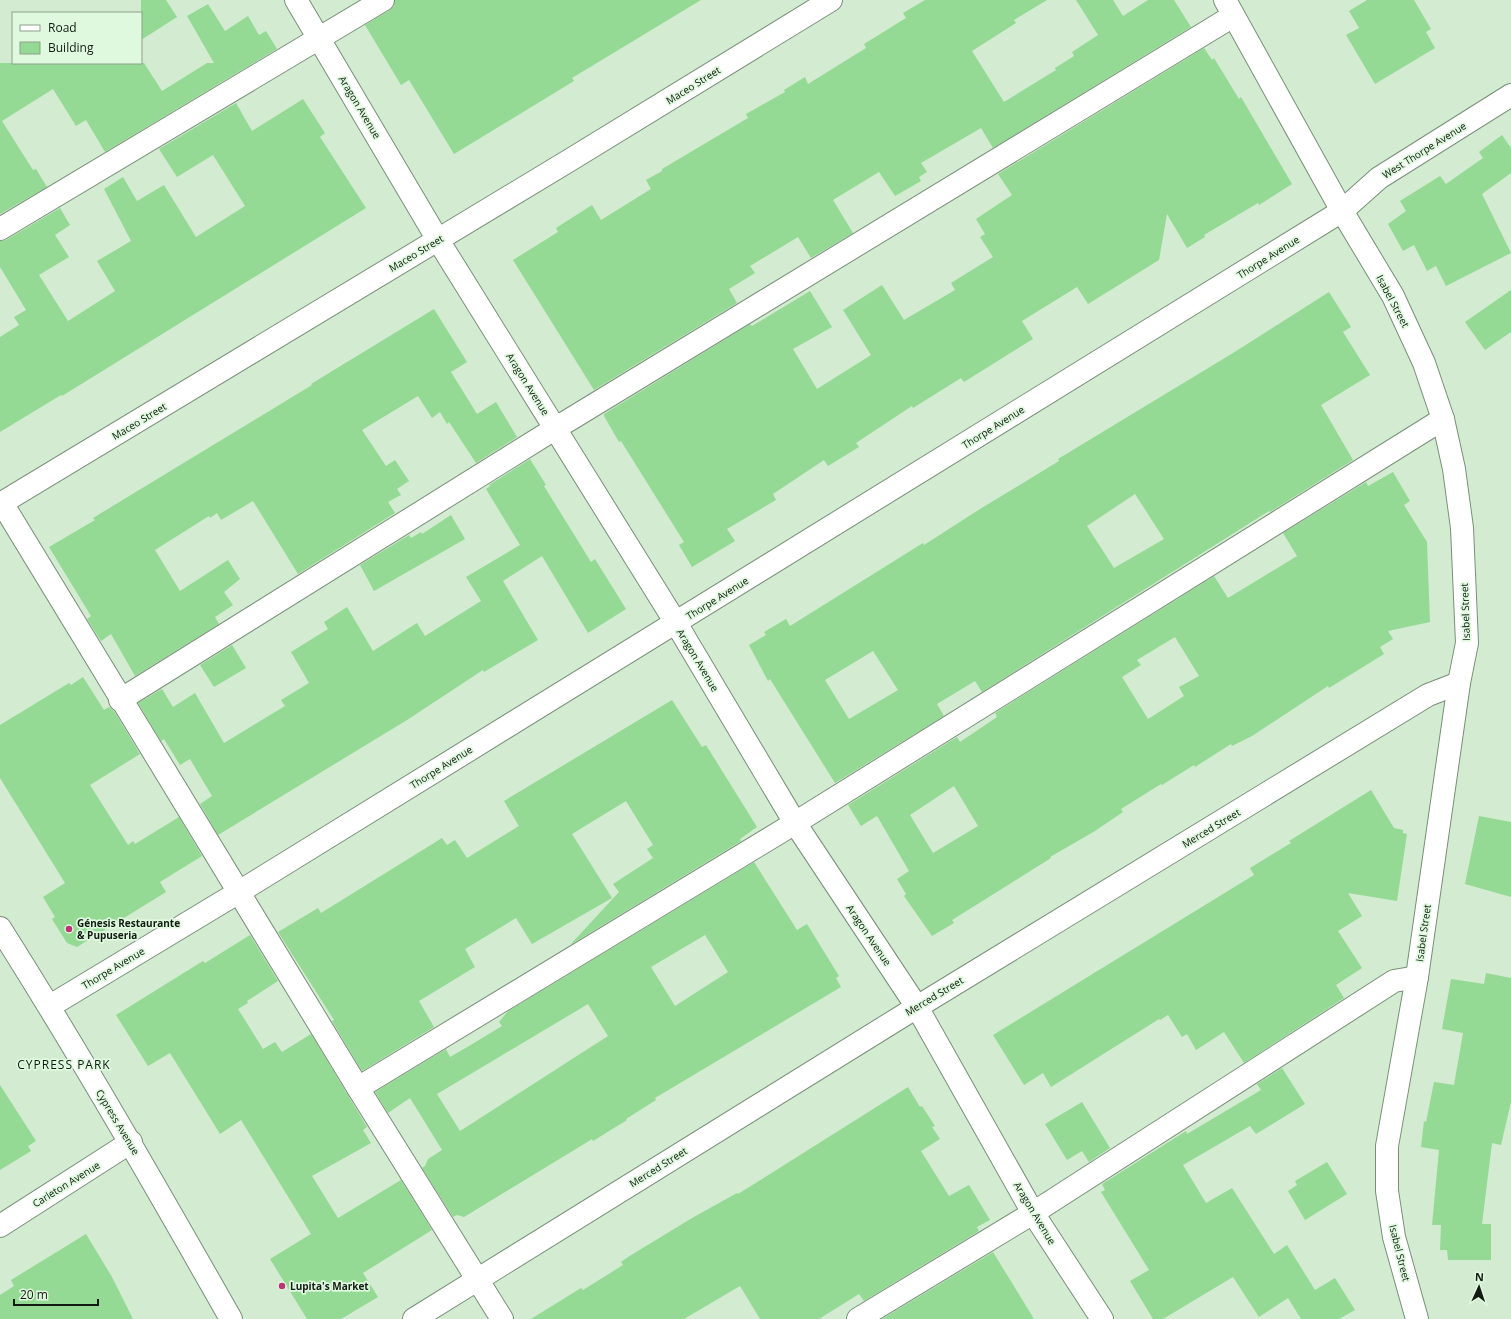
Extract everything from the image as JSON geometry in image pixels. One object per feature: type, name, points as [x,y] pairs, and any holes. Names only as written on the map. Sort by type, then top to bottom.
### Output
[{"type":"street","name":"Aragon Avenue","points":[[296,0],[320,38],[438,240],[676,623],[795,823],[917,1007],[1034,1213],[1102,1319]]},
{"type":"street","points":[[0,229],[383,0]]},
{"type":"street","name":"Maceo Street","points":[[1,504],[438,240],[830,0]]},
{"type":"street","points":[[120,700],[1229,8]]},
{"type":"street","name":"Isabel Street","points":[[1229,8],[1342,212],[1393,296],[1424,363],[1443,419],[1454,469],[1462,528],[1467,643],[1458,682],[1417,977],[1387,1146],[1387,1191],[1394,1237],[1417,1319]]},
{"type":"street","name":"West Thorpe Avenue","points":[[1342,212],[1378,178],[1511,95]]},
{"type":"street","name":"Thorpe Avenue","points":[[50,1006],[239,892],[1342,212]]},
{"type":"street","points":[[358,1088],[795,823],[1443,419]]},
{"type":"street","points":[[1,504],[358,1088],[502,1319]]},
{"type":"street","name":"Merced Street","points":[[414,1319],[917,1007],[1428,695],[1458,682]]},
{"type":"street","name":"Cypress Avenue","points":[[0,928],[50,1006],[131,1142],[231,1319]]},
{"type":"street","points":[[858,1319],[1034,1213],[1394,981],[1417,977]]},
{"type":"street","name":"Carleton Avenue","points":[[0,1226],[131,1142]]},
{"type":"building","points":[[141,0],[166,0],[177,17],[142,39]]},
{"type":"building","points":[[395,0],[701,0],[572,78],[574,81],[454,154],[409,80],[401,85],[365,25],[390,10],[394,6]]},
{"type":"building","points":[[925,0],[1047,0],[1014,20],[1016,23],[972,51],[1004,102],[1056,70],[1055,68],[1074,56],[1072,52],[1098,35],[1076,0],[1113,0],[1123,16],[1148,0],[1174,0],[1191,27],[993,148],[981,128],[921,163],[927,172],[919,177],[921,181],[895,196],[879,172],[833,200],[853,233],[811,258],[798,237],[750,266],[755,273],[729,289],[737,303],[594,390],[513,260],[558,232],[556,228],[592,205],[601,220],[651,189],[646,180],[748,118],[746,114],[785,92],[784,90],[805,77],[808,84],[866,48],[864,44],[906,18],[903,13]]},
{"type":"building","points":[[1367,0],[1414,0],[1431,29],[1426,32],[1435,48],[1375,84],[1346,35],[1359,28],[1349,11]]},
{"type":"building","points":[[208,4],[225,31],[248,16],[259,35],[266,31],[277,49],[105,152],[86,120],[76,126],[53,89],[2,121],[33,170],[36,169],[47,187],[0,214],[0,63],[144,63],[162,91],[207,63],[214,63],[187,16]]},
{"type":"building","points":[[1204,48],[1212,60],[1214,58],[1239,99],[1241,97],[1292,184],[1259,205],[1258,203],[1204,235],[1205,237],[1187,248],[1167,214],[1159,260],[1088,304],[1077,287],[1022,321],[1033,339],[964,382],[961,378],[913,408],[912,406],[856,443],[859,447],[828,466],[824,460],[773,494],[776,500],[727,529],[735,541],[692,567],[679,545],[684,542],[621,441],[619,442],[604,414],[750,324],[752,326],[810,291],[832,327],[793,349],[817,389],[871,355],[843,310],[882,285],[904,320],[955,290],[951,283],[993,257],[980,237],[985,234],[976,219],[1012,195],[998,174]]},
{"type":"building","points":[[303,99],[325,133],[320,137],[366,208],[62,396],[61,395],[0,432],[0,337],[19,325],[14,317],[26,310],[0,267],[0,241],[6,240],[60,208],[70,225],[55,235],[69,257],[39,275],[68,321],[115,291],[97,261],[131,241],[104,189],[123,177],[137,201],[164,185],[196,237],[245,206],[213,155],[177,177],[159,149],[236,103],[252,131]]},
{"type":"building","points":[[1502,135],[1511,148],[1511,173],[1482,194],[1511,253],[1446,286],[1436,266],[1427,271],[1414,245],[1403,251],[1388,224],[1406,211],[1400,201],[1440,176],[1446,184],[1483,158],[1479,152]]},
{"type":"building","points":[[1511,290],[1511,332],[1485,350],[1465,322]]},
{"type":"building","points":[[1329,292],[1351,327],[1343,332],[1370,375],[1321,405],[1353,460],[1270,512],[1269,511],[982,692],[975,681],[937,704],[944,716],[835,783],[770,679],[768,681],[749,645],[766,635],[764,632],[786,619],[790,626],[923,543],[924,545],[1059,461],[1058,459],[1233,353]],"holes":[[[1135,494],[1164,539],[1114,568],[1087,526]],[[873,651],[898,690],[849,719],[825,680]]]},
{"type":"building","points":[[434,309],[467,362],[451,372],[477,414],[496,402],[517,437],[476,463],[449,422],[447,424],[440,412],[432,418],[418,396],[362,430],[386,466],[395,460],[409,481],[397,489],[401,495],[388,502],[395,513],[298,574],[253,501],[221,520],[217,513],[210,518],[209,516],[155,550],[180,591],[228,560],[240,579],[224,592],[233,605],[215,617],[219,624],[135,676],[111,634],[101,641],[87,619],[91,616],[49,547],[95,520],[93,518]]},
{"type":"building","points":[[530,459],[546,485],[544,486],[591,562],[595,559],[626,609],[588,633],[542,556],[503,581],[538,640],[484,672],[483,670],[407,720],[218,835],[200,804],[212,796],[190,759],[180,765],[164,739],[161,741],[138,703],[162,689],[173,707],[195,693],[224,743],[285,706],[281,700],[309,683],[291,652],[328,629],[324,622],[347,607],[373,651],[417,623],[425,636],[481,601],[466,577],[520,545],[486,489],[490,486],[489,485]]},
{"type":"building","points":[[1393,472],[1410,501],[1404,505],[1427,542],[1430,622],[1388,631],[1393,639],[1380,647],[1384,654],[1329,688],[1328,686],[1252,736],[1232,746],[1231,744],[1195,767],[1194,765],[1162,785],[1161,784],[1121,809],[1123,812],[1095,831],[1050,857],[1051,858],[952,920],[954,923],[932,936],[904,896],[906,894],[897,879],[909,871],[877,816],[861,826],[848,805],[957,737],[960,742],[997,717],[995,713],[1214,576],[1228,598],[1297,556],[1283,533],[1366,482],[1368,486]],"holes":[[[1175,637],[1199,676],[1179,687],[1184,696],[1148,719],[1122,677],[1141,665],[1137,660]],[[954,786],[978,826],[933,853],[910,815]]]},
{"type":"building","points":[[451,515],[465,539],[374,591],[360,565],[409,535],[411,538],[421,532],[422,534]]},
{"type":"building","points":[[232,645],[246,668],[214,687],[200,665]]},
{"type":"building","points":[[83,677],[104,710],[109,707],[114,711],[140,754],[90,785],[128,845],[133,841],[135,844],[179,817],[202,856],[160,882],[166,892],[77,947],[67,943],[52,919],[55,917],[43,897],[65,883],[0,778],[0,725],[69,683],[71,685]]},
{"type":"building","points":[[672,700],[702,747],[706,745],[757,827],[740,839],[741,841],[570,945],[619,892],[613,884],[653,858],[647,849],[653,845],[626,801],[572,834],[612,898],[532,944],[516,918],[465,949],[475,967],[419,1001],[434,1027],[362,1071],[332,1021],[334,1020],[278,932],[318,908],[321,913],[442,838],[447,845],[455,840],[467,858],[519,826],[504,801]]},
{"type":"building","points":[[1371,790],[1394,828],[1403,830],[1403,833],[1407,834],[1397,901],[1348,893],[1362,916],[1338,931],[1362,968],[1336,985],[1344,998],[1244,1063],[1224,1032],[1196,1050],[1187,1034],[1182,1037],[1168,1015],[1160,1020],[1159,1019],[1051,1087],[1043,1073],[1024,1085],[993,1035],[1254,875],[1250,868],[1291,843],[1289,841]]},
{"type":"building","points":[[1479,816],[1511,822],[1511,897],[1465,884]]},
{"type":"building","points":[[754,862],[797,930],[807,924],[839,976],[836,978],[841,987],[655,1098],[656,1100],[593,1141],[592,1139],[464,1217],[457,1215],[453,1217],[422,1168],[425,1166],[428,1159],[442,1150],[410,1098],[388,1113],[375,1092],[446,1049],[450,1057],[502,1026],[499,1022],[508,1011]],"holes":[[[705,935],[728,972],[675,1006],[651,967]],[[588,1004],[608,1036],[460,1131],[437,1094]]]},
{"type":"building","points":[[250,935],[278,981],[247,1001],[248,1003],[238,1009],[263,1049],[275,1042],[282,1052],[311,1034],[367,1127],[363,1130],[371,1143],[312,1176],[338,1218],[401,1180],[432,1230],[363,1273],[378,1297],[341,1319],[307,1319],[270,1259],[311,1234],[241,1120],[220,1134],[170,1053],[148,1066],[116,1015],[203,961],[205,963]]},
{"type":"building","points":[[1486,973],[1511,978],[1511,1102],[1501,1145],[1492,1143],[1482,1224],[1491,1224],[1491,1260],[1448,1260],[1447,1250],[1440,1250],[1441,1225],[1432,1225],[1439,1150],[1421,1147],[1424,1121],[1426,1122],[1434,1082],[1454,1085],[1463,1033],[1442,1029],[1451,979],[1484,984]]},
{"type":"building","points":[[1282,1068],[1305,1104],[1256,1134],[1250,1126],[1183,1165],[1206,1203],[1232,1188],[1274,1254],[1287,1245],[1315,1290],[1335,1278],[1355,1310],[1339,1319],[1301,1319],[1288,1298],[1259,1317],[1233,1277],[1163,1319],[1153,1319],[1130,1281],[1149,1270],[1101,1192],[1105,1190],[1102,1184],[1186,1131],[1187,1134],[1261,1090],[1257,1084]]},
{"type":"building","points":[[0,1085],[36,1141],[28,1146],[31,1151],[0,1170]]},
{"type":"building","points":[[908,1087],[920,1107],[922,1106],[935,1126],[932,1127],[940,1139],[921,1151],[949,1196],[969,1185],[990,1220],[977,1227],[979,1231],[864,1301],[859,1294],[819,1319],[760,1319],[740,1286],[684,1319],[531,1319],[581,1288],[583,1290],[623,1265],[621,1262],[628,1257],[692,1218],[737,1193],[738,1194]]},
{"type":"building","points":[[1082,1102],[1110,1148],[1089,1162],[1082,1151],[1067,1160],[1045,1124]]},
{"type":"building","points":[[1327,1162],[1347,1194],[1305,1220],[1288,1191],[1297,1185],[1295,1181]]},
{"type":"building","points":[[86,1234],[112,1277],[133,1319],[0,1319],[0,1295],[14,1286],[11,1280]]},
{"type":"building","points":[[993,1252],[1034,1319],[882,1319]]},
{"type":"place","name":"Génesis Restaurante & Pupuseria","points":[[69,929]]},
{"type":"place","name":"Lupita's Market","points":[[282,1286]]},
{"type":"district","name":"CYPRESS PARK","points":[[64,1065]]}]
